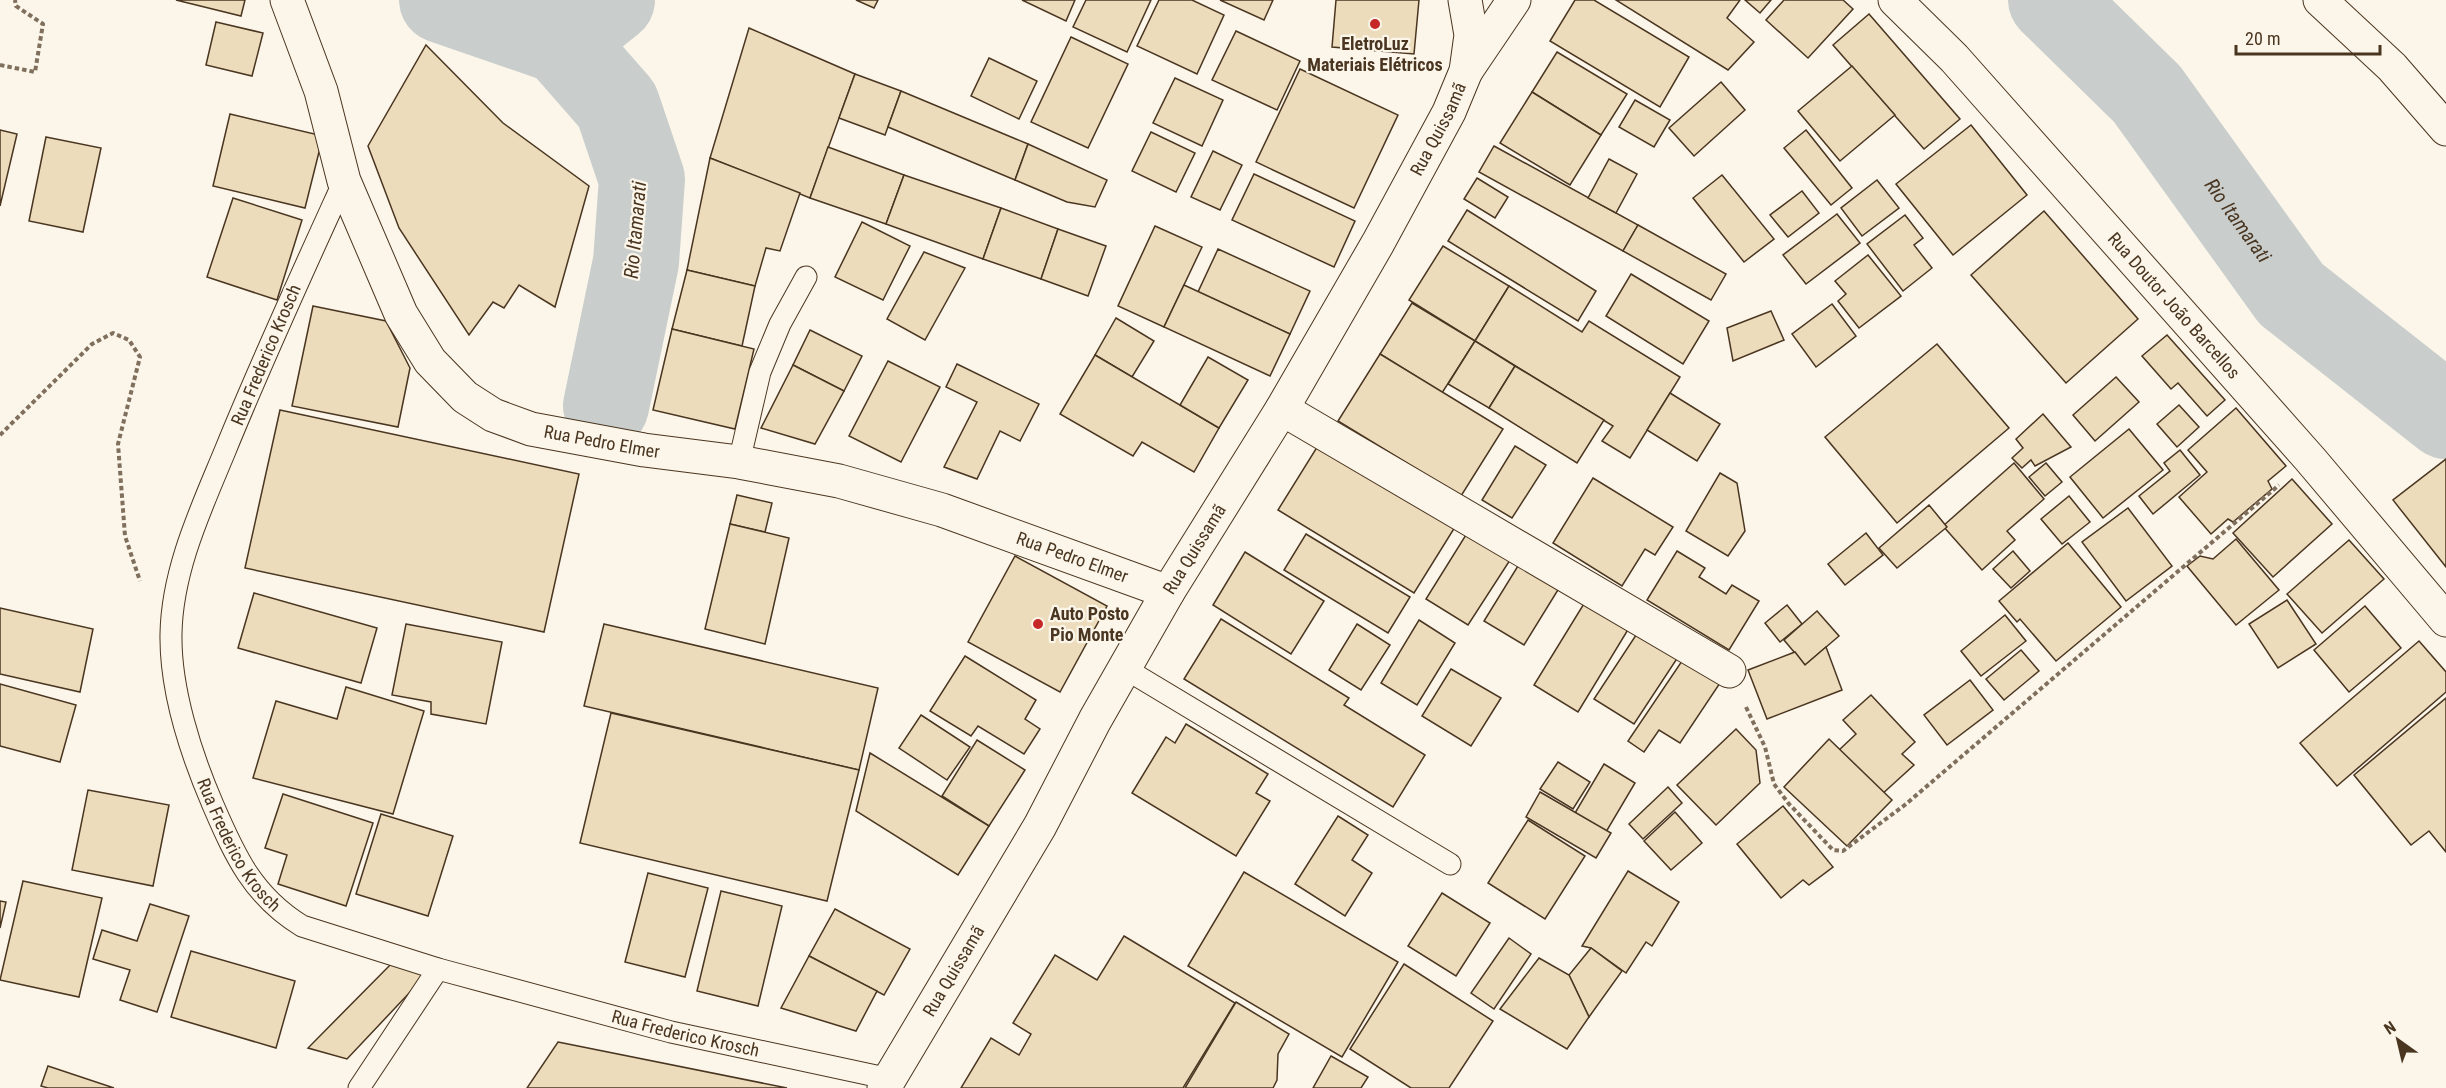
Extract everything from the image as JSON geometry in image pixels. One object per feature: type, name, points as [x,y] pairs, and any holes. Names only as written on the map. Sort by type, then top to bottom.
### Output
[{"type":"street","name":"Rua Pedro Elmer","points":[[287,0],[321,91],[344,182],[401,314],[430,361],[465,397],[493,415],[531,429],[644,450],[739,462],[839,481],[942,510],[1168,592]]},
{"type":"street","name":"Rua Quissamã","points":[[887,1083],[1040,826],[1124,668],[1168,592],[1282,409],[1389,223],[1449,112],[1466,71],[1471,35],[1465,0]]},
{"type":"street","points":[[1466,71],[1514,0]]},
{"type":"street","name":"Rua Doutor João Barcellos","points":[[1894,0],[1954,58],[2310,459],[2446,620]]},
{"type":"street","points":[[2320,0],[2392,67],[2446,129]]},
{"type":"street","points":[[1282,409],[1728,671]]},
{"type":"lane","name":"Rua Frederico Krosch","points":[[344,182],[270,342],[195,525],[178,586],[171,633],[178,697],[203,782],[231,847],[259,892],[283,914],[302,926],[438,969],[671,1032],[887,1083]]},
{"type":"lane","points":[[739,462],[760,372],[780,324],[806,277]]},
{"type":"lane","points":[[1124,668],[1450,864]]},
{"type":"lane","points":[[359,1088],[438,969]]},
{"type":"path","points":[[0,65],[35,72],[43,24],[16,6],[15,0]]},
{"type":"path","points":[[0,435],[92,344],[113,333],[129,340],[140,357],[118,444],[125,536],[136,573],[171,633]]},
{"type":"path","points":[[1728,671],[1765,747],[1774,784],[1789,804],[1833,850],[1843,851],[1906,804],[2310,459]]},
{"type":"building","points":[[176,0],[245,0],[241,16]]},
{"type":"building","points":[[856,0],[878,0],[874,8]]},
{"type":"building","points":[[1022,0],[1075,0],[1066,21]]},
{"type":"building","points":[[1086,0],[1151,0],[1127,52],[1073,27]]},
{"type":"building","points":[[1159,0],[1192,0],[1224,15],[1197,74],[1137,46]]},
{"type":"building","points":[[1220,0],[1273,0],[1264,20]]},
{"type":"building","name":"EletroLuz Materiais Elétricos","points":[[1336,0],[1419,0],[1414,54],[1332,47]]},
{"type":"building","points":[[1575,0],[1594,0],[1689,57],[1660,107],[1550,41]]},
{"type":"building","points":[[1616,0],[1740,0],[1727,18],[1754,42],[1728,70]]},
{"type":"building","points":[[1745,0],[1771,0],[1760,13]]},
{"type":"building","points":[[1784,0],[1843,0],[1853,9],[1808,58],[1766,20]]},
{"type":"building","points":[[1869,14],[1960,119],[1924,149],[1833,45]]},
{"type":"building","points":[[216,22],[263,33],[252,76],[206,65]]},
{"type":"building","points":[[749,28],[855,74],[810,198],[710,158]]},
{"type":"building","points":[[1236,31],[1300,61],[1277,110],[1212,80]]},
{"type":"building","points":[[1071,37],[1128,64],[1088,148],[1031,122]]},
{"type":"building","points":[[426,45],[503,123],[589,186],[555,307],[519,285],[504,308],[493,302],[469,335],[399,228],[368,146]]},
{"type":"building","points":[[1557,52],[1627,94],[1601,135],[1532,92]]},
{"type":"building","points":[[989,58],[1037,81],[1019,119],[971,96]]},
{"type":"building","points":[[1852,66],[1895,115],[1840,161],[1798,111]]},
{"type":"building","points":[[1300,69],[1398,115],[1354,208],[1256,162]]},
{"type":"building","points":[[855,74],[901,91],[885,135],[839,118]]},
{"type":"building","points":[[1175,78],[1223,100],[1202,146],[1153,123]]},
{"type":"building","points":[[1721,82],[1745,110],[1694,156],[1669,128]]},
{"type":"building","points":[[901,91],[1028,144],[1015,180],[888,127]]},
{"type":"building","points":[[1532,92],[1601,135],[1570,185],[1500,143]]},
{"type":"building","points":[[1635,100],[1670,120],[1654,147],[1619,127]]},
{"type":"building","points":[[230,114],[323,136],[305,208],[213,186]]},
{"type":"building","points":[[1971,125],[2027,195],[1953,255],[1896,184]]},
{"type":"building","points":[[0,130],[17,134],[0,206]]},
{"type":"building","points":[[1806,130],[1852,188],[1831,205],[1784,148]]},
{"type":"building","points":[[1151,132],[1195,153],[1176,192],[1132,171]]},
{"type":"building","points":[[46,137],[101,148],[83,232],[29,221]]},
{"type":"building","points":[[1028,144],[1107,180],[1095,207],[1067,202],[1015,180]]},
{"type":"building","points":[[1494,146],[1638,225],[1623,251],[1479,172]]},
{"type":"building","points":[[828,147],[904,175],[886,224],[810,198]]},
{"type":"building","points":[[1213,151],[1242,165],[1220,210],[1191,197]]},
{"type":"building","points":[[710,158],[800,193],[780,251],[766,248],[755,286],[687,270]]},
{"type":"building","points":[[1609,159],[1637,174],[1616,213],[1588,198]]},
{"type":"building","points":[[1254,174],[1355,221],[1334,267],[1232,220]]},
{"type":"building","points":[[904,175],[1001,208],[983,259],[886,224]]},
{"type":"building","points":[[1722,175],[1774,239],[1744,262],[1693,198]]},
{"type":"building","points":[[1477,178],[1508,197],[1495,218],[1464,199]]},
{"type":"building","points":[[1877,180],[1899,208],[1862,236],[1841,208]]},
{"type":"building","points":[[1802,191],[1819,213],[1788,237],[1770,215]]},
{"type":"building","points":[[233,198],[302,220],[277,300],[207,277]]},
{"type":"building","points":[[1001,208],[1058,229],[1041,279],[983,259]]},
{"type":"building","points":[[1467,210],[1596,291],[1578,321],[1448,241]]},
{"type":"building","points":[[2044,211],[2138,319],[2066,383],[1971,275]]},
{"type":"building","points":[[1837,214],[1860,243],[1806,284],[1783,255]]},
{"type":"building","points":[[1905,215],[1923,238],[1914,245],[1932,268],[1903,291],[1867,244]]},
{"type":"building","points":[[862,222],[910,246],[883,300],[835,277]]},
{"type":"building","points":[[1638,225],[1726,274],[1711,300],[1623,251]]},
{"type":"building","points":[[1155,226],[1202,247],[1164,327],[1118,306]]},
{"type":"building","points":[[1058,229],[1106,246],[1088,296],[1041,279]]},
{"type":"building","points":[[1443,246],[1509,286],[1475,341],[1409,300]]},
{"type":"building","points":[[1218,249],[1310,291],[1290,334],[1198,292]]},
{"type":"building","points":[[924,252],[965,268],[925,340],[887,319]]},
{"type":"building","points":[[1868,255],[1901,296],[1859,328],[1838,301],[1846,294],[1835,281]]},
{"type":"building","points":[[687,270],[755,286],[742,346],[672,329]]},
{"type":"building","points":[[1631,274],[1709,321],[1683,364],[1606,316]]},
{"type":"building","points":[[1184,285],[1290,334],[1270,376],[1164,327]]},
{"type":"building","points":[[1509,286],[1582,332],[1589,321],[1680,377],[1630,458],[1602,441],[1613,426],[1475,341]]},
{"type":"building","points":[[1412,303],[1475,341],[1442,393],[1380,354]]},
{"type":"building","points":[[1832,304],[1856,336],[1816,367],[1792,334]]},
{"type":"building","points":[[313,306],[386,321],[410,368],[398,427],[292,406]]},
{"type":"building","points":[[1771,311],[1784,340],[1733,361],[1727,328]]},
{"type":"building","points":[[1116,318],[1154,341],[1132,377],[1095,355]]},
{"type":"building","points":[[672,329],[754,349],[735,429],[653,410]]},
{"type":"building","points":[[810,330],[862,356],[844,391],[793,365]]},
{"type":"building","points":[[2167,335],[2225,400],[2207,416],[2178,383],[2171,389],[2142,356]]},
{"type":"building","points":[[1475,341],[1515,366],[1489,408],[1448,384]]},
{"type":"building","points":[[1937,344],[2009,428],[1897,523],[1825,437]]},
{"type":"building","points":[[1380,354],[1503,429],[1461,496],[1338,421]]},
{"type":"building","points":[[1095,355],[1219,428],[1194,472],[1142,442],[1133,456],[1060,414]]},
{"type":"building","points":[[1208,357],[1248,380],[1219,428],[1180,405]]},
{"type":"building","points":[[888,361],[940,387],[901,462],[849,436]]},
{"type":"building","points":[[957,364],[1039,404],[1020,441],[1000,431],[977,479],[944,467],[977,402],[946,387]]},
{"type":"building","points":[[793,365],[844,391],[815,444],[761,428]]},
{"type":"building","points":[[1515,366],[1604,420],[1577,463],[1489,408]]},
{"type":"building","points":[[2116,377],[2139,402],[2095,441],[2073,415]]},
{"type":"building","points":[[1670,393],[1720,424],[1697,461],[1647,430]]},
{"type":"building","points":[[2179,405],[2199,427],[2177,447],[2157,424]]},
{"type":"building","points":[[2236,408],[2286,466],[2268,481],[2272,489],[2233,522],[2228,519],[2211,534],[2179,497],[2207,472],[2188,450]]},
{"type":"building","points":[[280,410],[579,474],[544,632],[245,568]]},
{"type":"building","points":[[2043,414],[2071,447],[2035,466],[2031,460],[2022,468],[2012,458],[2023,448],[2016,439]]},
{"type":"building","points":[[2129,429],[2163,470],[2103,518],[2070,477]]},
{"type":"building","points":[[1319,444],[1455,527],[1414,593],[1278,510]]},
{"type":"building","points":[[1515,446],[1546,465],[1512,518],[1482,500]]},
{"type":"building","points":[[2180,450],[2200,475],[2153,514],[2139,496],[2170,471],[2164,463]]},
{"type":"building","points":[[2446,459],[2446,567],[2393,500]]},
{"type":"building","points":[[2014,463],[2044,499],[2007,531],[2015,540],[1982,570],[1943,526]]},
{"type":"building","points":[[2046,463],[2062,482],[2045,496],[2029,477]]},
{"type":"building","points":[[1720,473],[1737,483],[1745,531],[1728,556],[1686,531]]},
{"type":"building","points":[[1593,478],[1673,527],[1655,555],[1645,549],[1622,586],[1553,543]]},
{"type":"building","points":[[2292,479],[2332,524],[2273,577],[2233,533]]},
{"type":"building","points":[[737,495],[772,503],[765,532],[730,524]]},
{"type":"building","points":[[2069,496],[2090,522],[2062,544],[2041,519]]},
{"type":"building","points":[[1929,505],[1947,527],[1897,568],[1879,548]]},
{"type":"building","points":[[2128,508],[2172,566],[2126,601],[2082,542]]},
{"type":"building","points":[[730,524],[789,538],[765,644],[705,629]]},
{"type":"building","points":[[1469,530],[1512,557],[1468,625],[1426,599]]},
{"type":"building","points":[[1866,533],[1883,555],[1845,585],[1828,564]]},
{"type":"building","points":[[1306,534],[1410,597],[1388,633],[1284,570]]},
{"type":"building","points":[[2236,539],[2279,590],[2236,625],[2187,566],[2200,556],[2213,559]]},
{"type":"building","points":[[2349,540],[2384,579],[2322,633],[2287,594]]},
{"type":"building","points":[[2068,543],[2121,607],[2056,661],[2020,619],[2017,622],[1999,601]]},
{"type":"building","points":[[1677,551],[1705,568],[1699,577],[1726,594],[1732,585],[1759,601],[1729,650],[1647,600]]},
{"type":"building","points":[[2013,551],[2030,571],[2011,588],[1993,569]]},
{"type":"building","points":[[1245,552],[1324,601],[1291,654],[1213,605]]},
{"type":"building","name":"Auto Posto Pio Monte","points":[[1015,556],[1107,606],[1060,692],[968,642]]},
{"type":"building","points":[[1521,561],[1561,585],[1524,645],[1484,621]]},
{"type":"building","points":[[254,593],[377,628],[361,683],[238,648]]},
{"type":"building","points":[[2287,600],[2316,644],[2278,668],[2249,624]]},
{"type":"building","points":[[1585,602],[1629,628],[1578,712],[1534,685]]},
{"type":"building","points":[[1787,605],[1802,624],[1780,642],[1765,623]]},
{"type":"building","points":[[2365,606],[2401,648],[2349,692],[2314,650]]},
{"type":"building","points":[[0,608],[93,629],[80,692],[0,674]]},
{"type":"building","points":[[1817,611],[1839,636],[1805,665],[1784,640]]},
{"type":"building","points":[[2005,615],[2026,641],[1981,676],[1961,651]]},
{"type":"building","points":[[1221,619],[1349,698],[1344,705],[1425,755],[1393,807],[1184,679]]},
{"type":"building","points":[[1419,620],[1455,643],[1417,705],[1381,683]]},
{"type":"building","points":[[406,624],[502,642],[486,724],[431,714],[431,702],[392,695]]},
{"type":"building","points":[[604,624],[878,688],[859,770],[584,706]]},
{"type":"building","points":[[1357,624],[1390,645],[1361,690],[1329,670]]},
{"type":"building","points":[[1640,629],[1680,654],[1634,724],[1594,699]]},
{"type":"building","points":[[2419,641],[2446,672],[2446,692],[2337,786],[2300,743]]},
{"type":"building","points":[[1826,647],[1842,690],[1767,719],[1748,670],[1795,652],[1805,665]]},
{"type":"building","points":[[2021,650],[2039,671],[2004,700],[1986,679]]},
{"type":"building","points":[[965,656],[1036,700],[1025,719],[1040,729],[1024,754],[978,726],[971,736],[930,711]]},
{"type":"building","points":[[1684,658],[1720,683],[1680,743],[1659,730],[1644,752],[1628,741]]},
{"type":"building","points":[[1451,669],[1501,698],[1471,746],[1422,716]]},
{"type":"building","points":[[1970,680],[1993,710],[1947,745],[1924,715]]},
{"type":"building","points":[[0,684],[76,705],[60,762],[0,746]]},
{"type":"building","points":[[346,687],[424,711],[393,814],[253,778],[276,701],[337,719]]},
{"type":"building","points":[[1871,695],[1915,742],[1902,754],[1914,765],[1880,796],[1838,751],[1856,734],[1843,720]]},
{"type":"building","points":[[2446,698],[2446,852],[2429,831],[2411,845],[2354,775]]},
{"type":"building","points":[[611,713],[859,770],[827,901],[580,843]]},
{"type":"building","points":[[921,715],[970,747],[947,780],[899,748]]},
{"type":"building","points":[[1186,724],[1268,774],[1256,793],[1270,801],[1236,856],[1132,793],[1166,737],[1175,743]]},
{"type":"building","points":[[1736,729],[1756,750],[1760,783],[1716,825],[1677,785]]},
{"type":"building","points":[[1829,739],[1892,800],[1847,846],[1784,787]]},
{"type":"building","points":[[977,740],[1025,770],[989,826],[942,796]]},
{"type":"building","points":[[870,753],[989,826],[958,875],[856,811]]},
{"type":"building","points":[[1558,762],[1590,782],[1573,809],[1540,789]]},
{"type":"building","points":[[1604,764],[1635,783],[1606,832],[1575,813]]},
{"type":"building","points":[[1668,787],[1682,803],[1643,839],[1629,824]]},
{"type":"building","points":[[88,790],[169,805],[153,886],[72,870]]},
{"type":"building","points":[[1540,792],[1611,833],[1596,858],[1526,817]]},
{"type":"building","points":[[283,794],[373,823],[346,906],[278,884],[287,855],[265,848]]},
{"type":"building","points":[[1783,806],[1833,867],[1809,885],[1803,880],[1781,898],[1737,844]]},
{"type":"building","points":[[1675,812],[1702,843],[1671,870],[1644,841]]},
{"type":"building","points":[[381,814],[453,836],[428,916],[356,894]]},
{"type":"building","points":[[1338,816],[1368,835],[1352,860],[1372,873],[1345,916],[1295,884]]},
{"type":"building","points":[[1528,820],[1585,856],[1545,919],[1488,883]]},
{"type":"building","points":[[1628,871],[1679,902],[1652,946],[1646,942],[1626,973],[1591,948],[1582,946]]},
{"type":"building","points":[[1244,872],[1398,962],[1342,1057],[1188,966]]},
{"type":"building","points":[[648,873],[708,888],[685,977],[625,962]]},
{"type":"building","points":[[23,881],[102,898],[79,997],[0,980]]},
{"type":"building","points":[[721,891],[782,906],[758,1006],[697,991]]},
{"type":"building","points":[[1442,893],[1490,923],[1456,976],[1408,946]]},
{"type":"building","points":[[0,901],[6,902],[0,928]]},
{"type":"building","points":[[150,904],[189,916],[157,1012],[120,1000],[130,970],[93,959],[102,930],[137,941]]},
{"type":"building","points":[[835,909],[910,949],[884,995],[809,956]]},
{"type":"building","points":[[1124,936],[1235,1003],[1183,1088],[961,1088],[991,1038],[1019,1055],[1031,1034],[1013,1023],[1055,955],[1097,980]]},
{"type":"building","points":[[1509,938],[1531,954],[1494,1009],[1471,993]]},
{"type":"building","points":[[1591,948],[1622,971],[1589,1017],[1569,975]]},
{"type":"building","points":[[191,951],[295,981],[276,1048],[171,1017]]},
{"type":"building","points":[[809,956],[877,991],[856,1031],[781,1008]]},
{"type":"building","points":[[1539,958],[1569,975],[1589,1017],[1567,1049],[1500,1009]]},
{"type":"building","points":[[393,962],[429,972],[347,1059],[308,1048]]},
{"type":"building","points":[[1404,964],[1493,1021],[1449,1088],[1411,1088],[1350,1049]]},
{"type":"building","points":[[1236,1002],[1289,1034],[1278,1054],[1277,1080],[1273,1088],[1185,1088]]},
{"type":"building","points":[[558,1042],[787,1088],[527,1088]]},
{"type":"building","points":[[1331,1056],[1368,1077],[1361,1088],[1313,1088]]},
{"type":"building","points":[[48,1066],[114,1088],[48,1088],[41,1086]]},
{"type":"waterway","name":"Rio Itamarati","points":[[442,0],[561,41],[612,0]]},
{"type":"waterway","name":"Rio Itamarati","points":[[2051,0],[2147,94],[2291,294],[2446,416]]},
{"type":"waterway","name":"Rio Itamarati","points":[[561,41],[617,105],[642,179],[636,262],[606,406]]},
{"type":"place","name":"EletroLuz Materiais Elétricos","points":[[1375,24]]},
{"type":"place","name":"Auto Posto Pio Monte","points":[[1038,624]]}]
